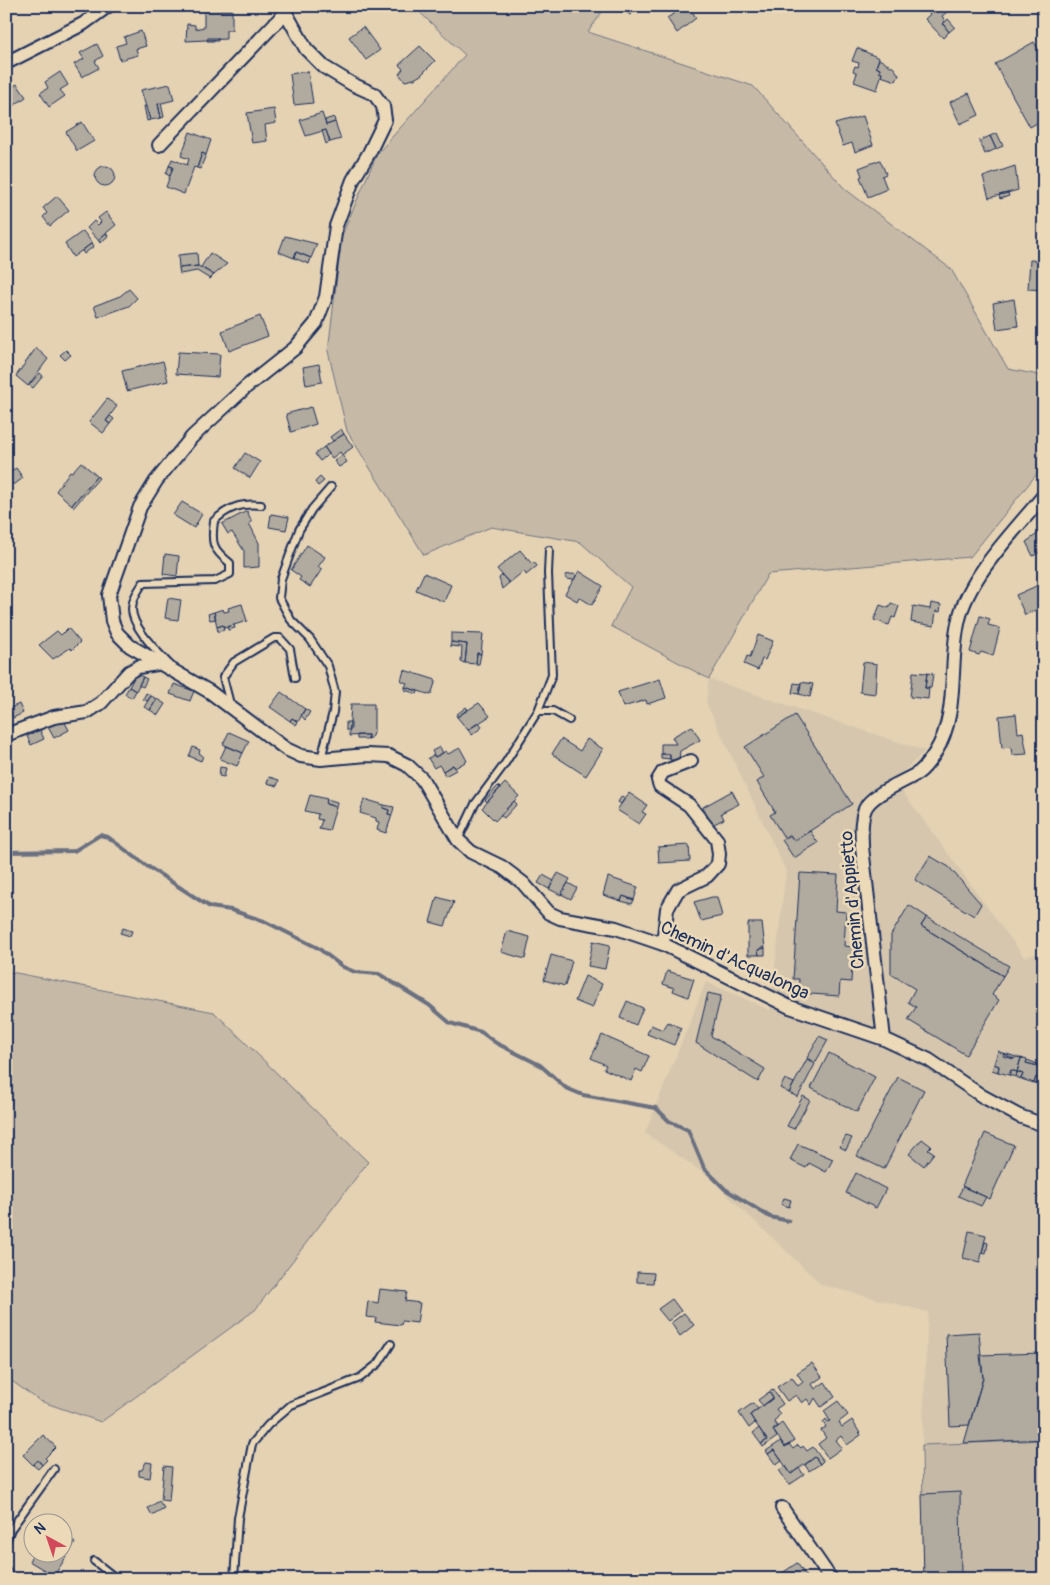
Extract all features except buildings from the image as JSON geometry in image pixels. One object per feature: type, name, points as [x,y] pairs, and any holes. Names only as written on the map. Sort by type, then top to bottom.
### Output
[{"type":"street","points":[[6,63],[83,24],[108,6]]},
{"type":"street","points":[[159,144],[284,9]]},
{"type":"street","name":"Chemin d'Acqualonga","points":[[284,9],[306,49],[324,67],[352,84],[374,94],[383,106],[384,120],[369,153],[352,180],[336,226],[326,297],[316,323],[295,348],[246,387],[192,436],[156,481],[140,507],[109,595],[112,621],[117,634],[130,646],[157,664],[176,671],[210,692],[286,749],[301,756],[321,759],[367,755],[389,756],[407,765],[422,779],[458,840],[471,852],[502,867],[523,883],[548,913],[560,918],[616,928],[663,944],[790,1007],[884,1039],[929,1060],[982,1096],[1019,1116],[1044,1125]]},
{"type":"street","name":"Chemin d'Appietto","points":[[884,1039],[862,847],[862,823],[865,808],[874,799],[920,772],[935,752],[949,722],[958,620],[966,596],[978,576],[1044,494]]},
{"type":"street","points":[[6,735],[54,717],[88,712],[101,703],[129,672],[138,667],[157,664]]},
{"type":"street","points":[[663,944],[667,909],[678,890],[707,876],[718,864],[717,840],[689,805],[660,786],[658,780],[663,772],[691,761]]},
{"type":"street","points":[[782,1508],[831,1579]]},
{"type":"lane","points":[[321,759],[333,712],[335,692],[328,666],[310,639],[291,620],[279,598],[281,579],[298,530],[312,509],[331,487]]},
{"type":"lane","points":[[176,671],[143,634],[132,610],[135,596],[143,583],[215,581],[230,574],[230,563],[217,552],[212,538],[214,520],[226,510],[245,504],[261,505]]},
{"type":"lane","points":[[458,840],[475,804],[504,765],[538,712],[552,676],[548,572],[549,550]]},
{"type":"lane","points":[[231,708],[223,677],[234,662],[274,638],[280,638],[290,650],[295,678]]},
{"type":"lane","points":[[538,712],[553,711],[569,720]]},
{"type":"lane","points":[[234,1579],[238,1518],[252,1444],[268,1425],[291,1405],[360,1378],[379,1363],[391,1344]]},
{"type":"lane","points":[[6,1542],[11,1530],[54,1469]]},
{"type":"lane","points":[[94,1561],[117,1579]]},
{"type":"lane","points":[[6,1570],[11,1579]]},
{"type":"shaded area","points":[[413,6],[606,6],[588,32],[753,86],[845,189],[951,269],[1008,369],[1044,376],[1044,465],[970,557],[768,574],[709,679],[611,626],[631,587],[580,542],[491,527],[424,555],[347,431],[328,351],[342,235],[377,154],[465,55]]},
{"type":"shaded area","points":[[709,679],[925,751],[894,780],[1024,957],[1044,952],[1044,1440],[922,1445],[928,1312],[822,1285],[704,1173],[645,1133],[706,982],[770,1010],[786,871],[706,702]]},
{"type":"shaded area","points":[[6,971],[214,1012],[368,1162],[255,1310],[101,1422],[40,1401],[6,1377]]},
{"type":"shaded area","points":[[1044,1440],[1044,1579],[924,1579],[922,1445]]},
{"type":"waterway","points":[[6,852],[74,851],[100,835],[108,837],[147,866],[210,907],[231,910],[264,921],[318,948],[343,967],[355,972],[379,974],[429,1005],[450,1023],[481,1032],[496,1043],[540,1065],[566,1088],[583,1095],[656,1108],[669,1121],[688,1130],[704,1168],[725,1189],[770,1217],[789,1221]]}]
